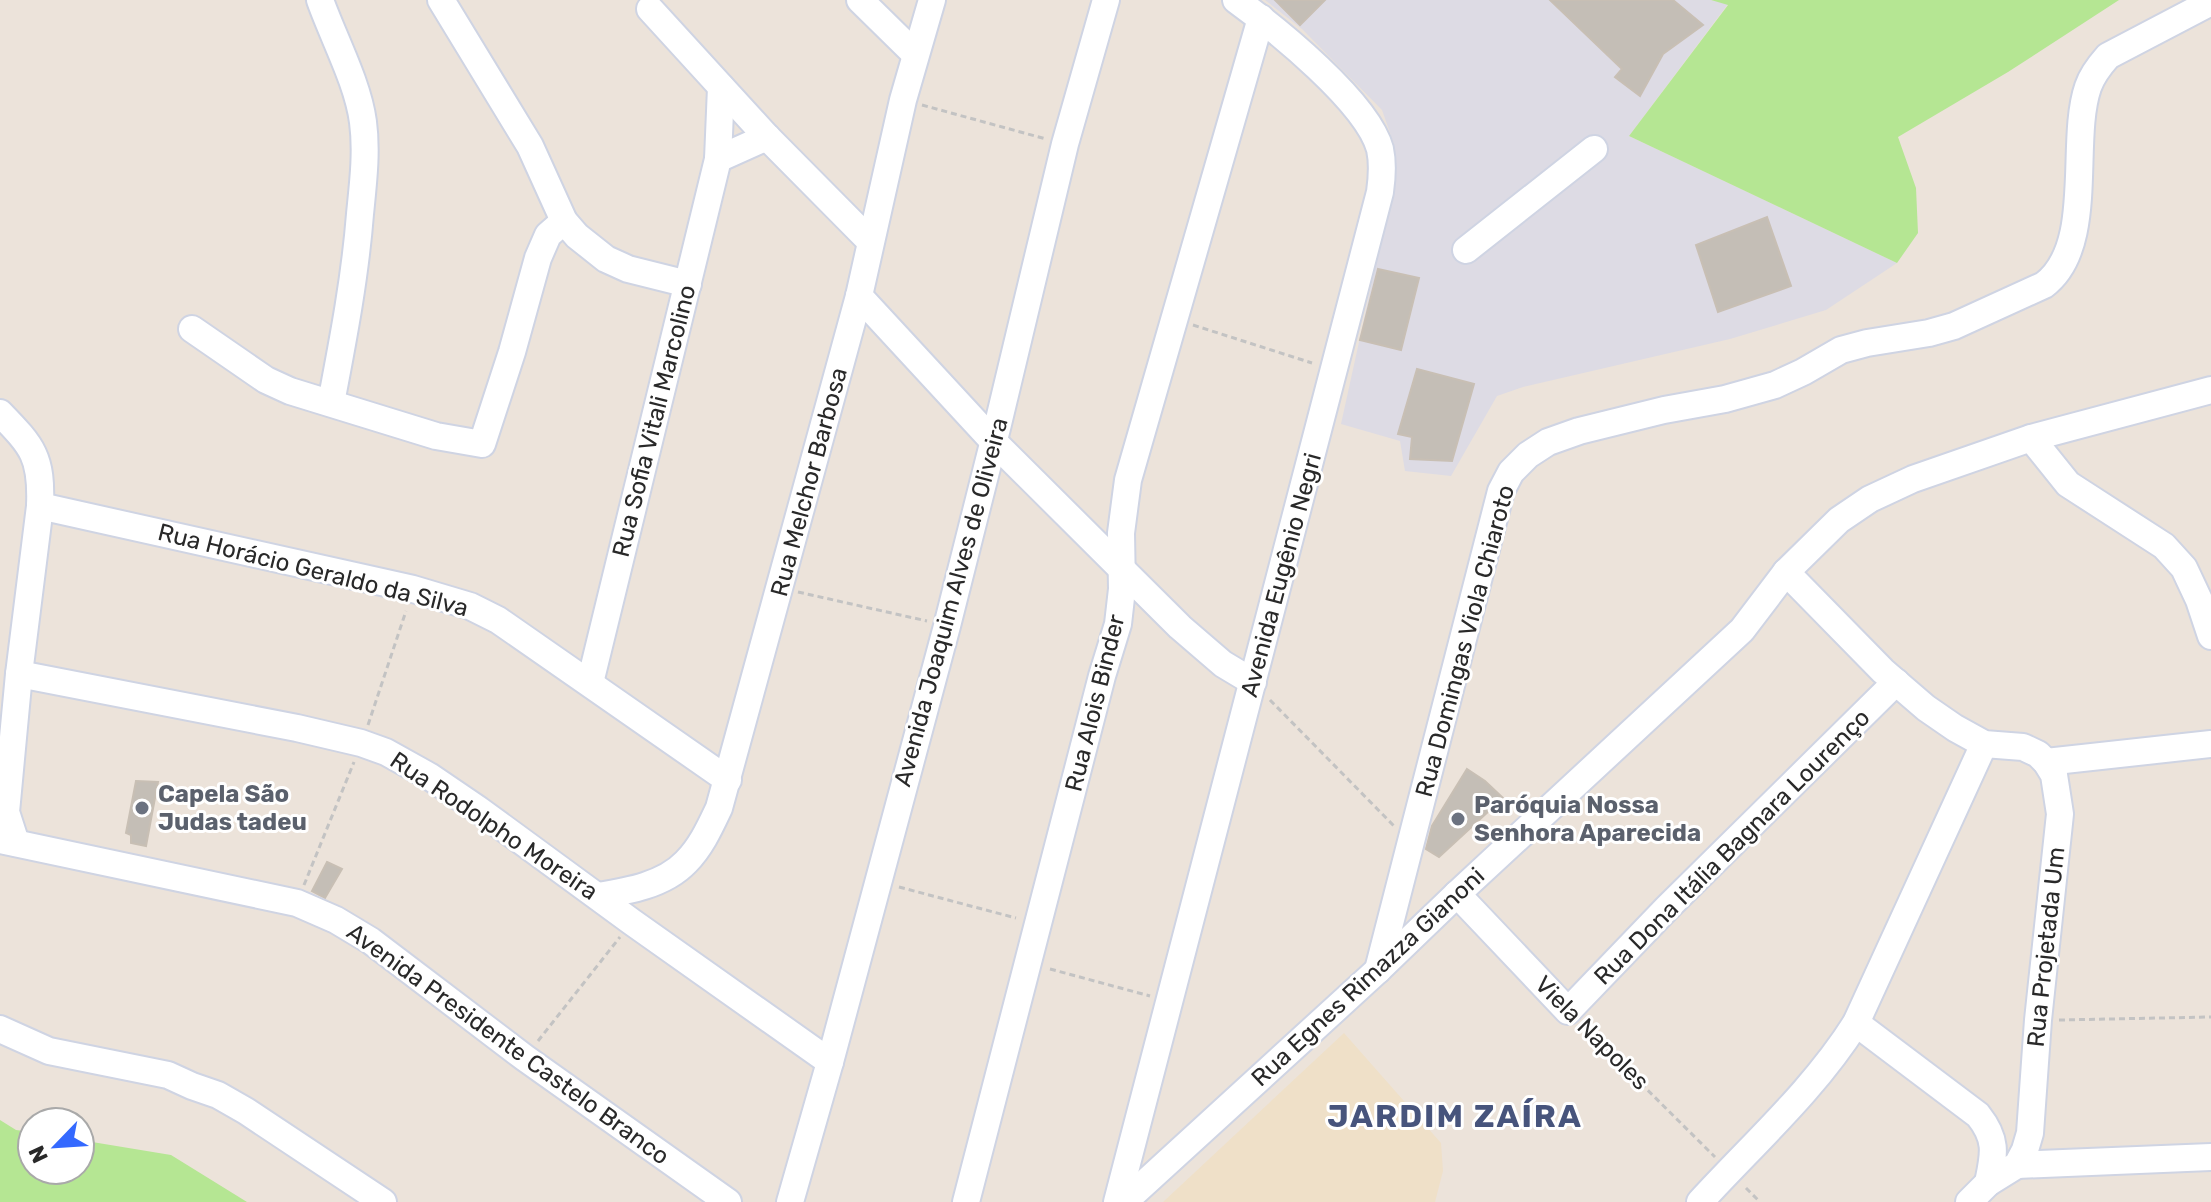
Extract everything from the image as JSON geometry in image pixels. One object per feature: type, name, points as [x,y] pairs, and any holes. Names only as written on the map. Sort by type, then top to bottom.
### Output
[{"type":"street","points":[[320,0],[355,91],[363,120],[364,149],[355,273],[331,403]]},
{"type":"street","points":[[441,0],[530,146],[564,221],[577,236],[606,259],[628,269],[688,284]]},
{"type":"street","points":[[860,0],[915,54]]},
{"type":"street","name":"Rua Melchor Barbosa","points":[[598,896],[638,889],[685,864],[704,839],[714,818],[728,780],[859,296],[903,100],[932,0]]},
{"type":"street","name":"Avenida Joaquim Alves de Oliveira","points":[[790,1202],[947,626],[1065,144],[1106,0]]},
{"type":"street","name":"Avenida Eugênio Negri","points":[[1117,1202],[1335,370],[1380,192],[1382,173],[1380,149],[1371,128],[1356,107],[1310,61],[1236,0]]},
{"type":"street","name":"Rua Domingas Viola Chiaroto","points":[[1378,970],[1501,491],[1511,472],[1528,455],[1548,442],[1664,410],[1725,399],[1775,385],[1841,350],[1954,326],[2044,285],[2056,276],[2069,248],[2080,183],[2085,101],[2096,71],[2108,56],[2211,2]]},
{"type":"street","points":[[650,9],[767,137],[870,241]]},
{"type":"street","name":"Rua Alois Binder","points":[[966,1202],[1118,624],[1122,589],[1121,533],[1128,480],[1261,18]]},
{"type":"street","name":"Rua Sofia Vitali Marcolino","points":[[590,683],[718,159],[721,87]]},
{"type":"street","points":[[718,159],[767,137]]},
{"type":"street","points":[[1466,250],[1594,149]]},
{"type":"street","points":[[192,329],[266,380],[290,391],[436,436],[482,444],[538,258],[548,235],[564,221]]},
{"type":"street","points":[[859,296],[993,441],[1180,627],[1223,664],[1253,682]]},
{"type":"street","name":"Rua Egnes Rimazza Gianoni","points":[[1124,1202],[1742,630],[1786,572],[1839,520],[1870,499],[1913,479],[2031,438],[2211,390]]},
{"type":"street","points":[[0,413],[35,455],[39,467],[40,506],[19,674],[6,812],[8,842]]},
{"type":"street","points":[[2031,438],[2068,484],[2164,546],[2184,568],[2211,636]]},
{"type":"street","name":"Rua Horácio Geraldo da Silva","points":[[40,506],[413,589],[470,606],[498,620],[728,780]]},
{"type":"street","points":[[1786,572],[1896,682],[1926,708],[1984,744],[2023,747],[2046,762],[2211,744]]},
{"type":"street","name":"Rua Rodolpho Moreira","points":[[19,674],[252,719],[361,743],[386,752],[429,776],[830,1062]]},
{"type":"street","name":"Rua Dona Itália Bagnara Lourenço","points":[[1568,1011],[1667,908],[1896,682]]},
{"type":"street","points":[[1700,1202],[1815,1080],[1841,1048],[1856,1023],[1984,744]]},
{"type":"street","name":"Rua Projetada Um","points":[[2017,1165],[2030,1133],[2038,1020],[2060,814],[2054,775],[2046,762]]},
{"type":"street","name":"Avenida Presidente Castelo Branco","points":[[8,842],[297,903],[336,920],[371,941],[525,1058],[728,1202]]},
{"type":"street","name":"Viela Napoles","points":[[1457,894],[1568,1011]]},
{"type":"street","points":[[1856,1023],[1978,1115],[1992,1138],[1993,1155],[1988,1183]]},
{"type":"street","points":[[0,1029],[49,1051],[168,1075],[218,1095],[383,1202]]},
{"type":"street","points":[[1969,1202],[1988,1183],[2017,1165],[2211,1157]]},
{"type":"path","points":[[903,100],[1065,144]]},
{"type":"path","points":[[1175,320],[1335,370]]},
{"type":"path","points":[[297,903],[361,743],[413,589]]},
{"type":"path","points":[[822,598],[947,626]]},
{"type":"path","points":[[1253,682],[1410,843]]},
{"type":"path","points":[[878,882],[1039,924]]},
{"type":"path","points":[[525,1058],[632,922]]},
{"type":"path","points":[[1029,963],[1169,1001]]},
{"type":"path","name":"Viela Napoles","points":[[1568,1011],[1729,1170]]},
{"type":"path","points":[[2038,1020],[2211,1017]]},
{"type":"shaded area","points":[[1265,0],[1711,0],[1728,4],[1629,136],[1897,263],[1826,310],[1730,339],[1523,387],[1497,396],[1451,476],[1405,471],[1400,441],[1341,424],[1395,178],[1394,144],[1382,110],[1302,29]]},
{"type":"shaded area","points":[[1344,1033],[1441,1143],[1443,1171],[1435,1202],[1163,1202]]},
{"type":"green space","points":[[1711,0],[2119,0],[2008,72],[1898,137],[1916,188],[1918,233],[1897,263],[1629,136],[1728,5]]},
{"type":"green space","points":[[0,1120],[16,1130],[16,1186],[96,1186],[96,1143],[171,1155],[247,1202],[0,1202]]},
{"type":"building","points":[[1275,0],[1325,0],[1300,25]]},
{"type":"building","points":[[1550,0],[1673,0],[1703,25],[1663,54],[1640,96],[1615,77],[1622,69]]},
{"type":"building","points":[[1767,217],[1791,286],[1718,312],[1696,245]]},
{"type":"building","points":[[1378,269],[1419,278],[1401,350],[1360,340]]},
{"type":"building","points":[[1417,369],[1474,384],[1452,461],[1410,459],[1412,437],[1398,434]]},
{"type":"building","name":"Paróquia Nossa Senhora Aparecida","points":[[1467,769],[1503,798],[1439,857],[1426,849],[1432,826]]},
{"type":"building","name":"Capela São Judas tadeu","points":[[136,781],[158,782],[146,846],[131,843],[131,835],[126,833]]},
{"type":"building","points":[[327,862],[342,869],[325,898],[312,891]]},
{"type":"place","name":"Capela São Judas tadeu","points":[[142,808]]},
{"type":"place","name":"Paróquia Nossa Senhora Aparecida","points":[[1458,819]]},
{"type":"district","name":"JARDIM ZAÍRA","points":[[1455,1116]]}]
